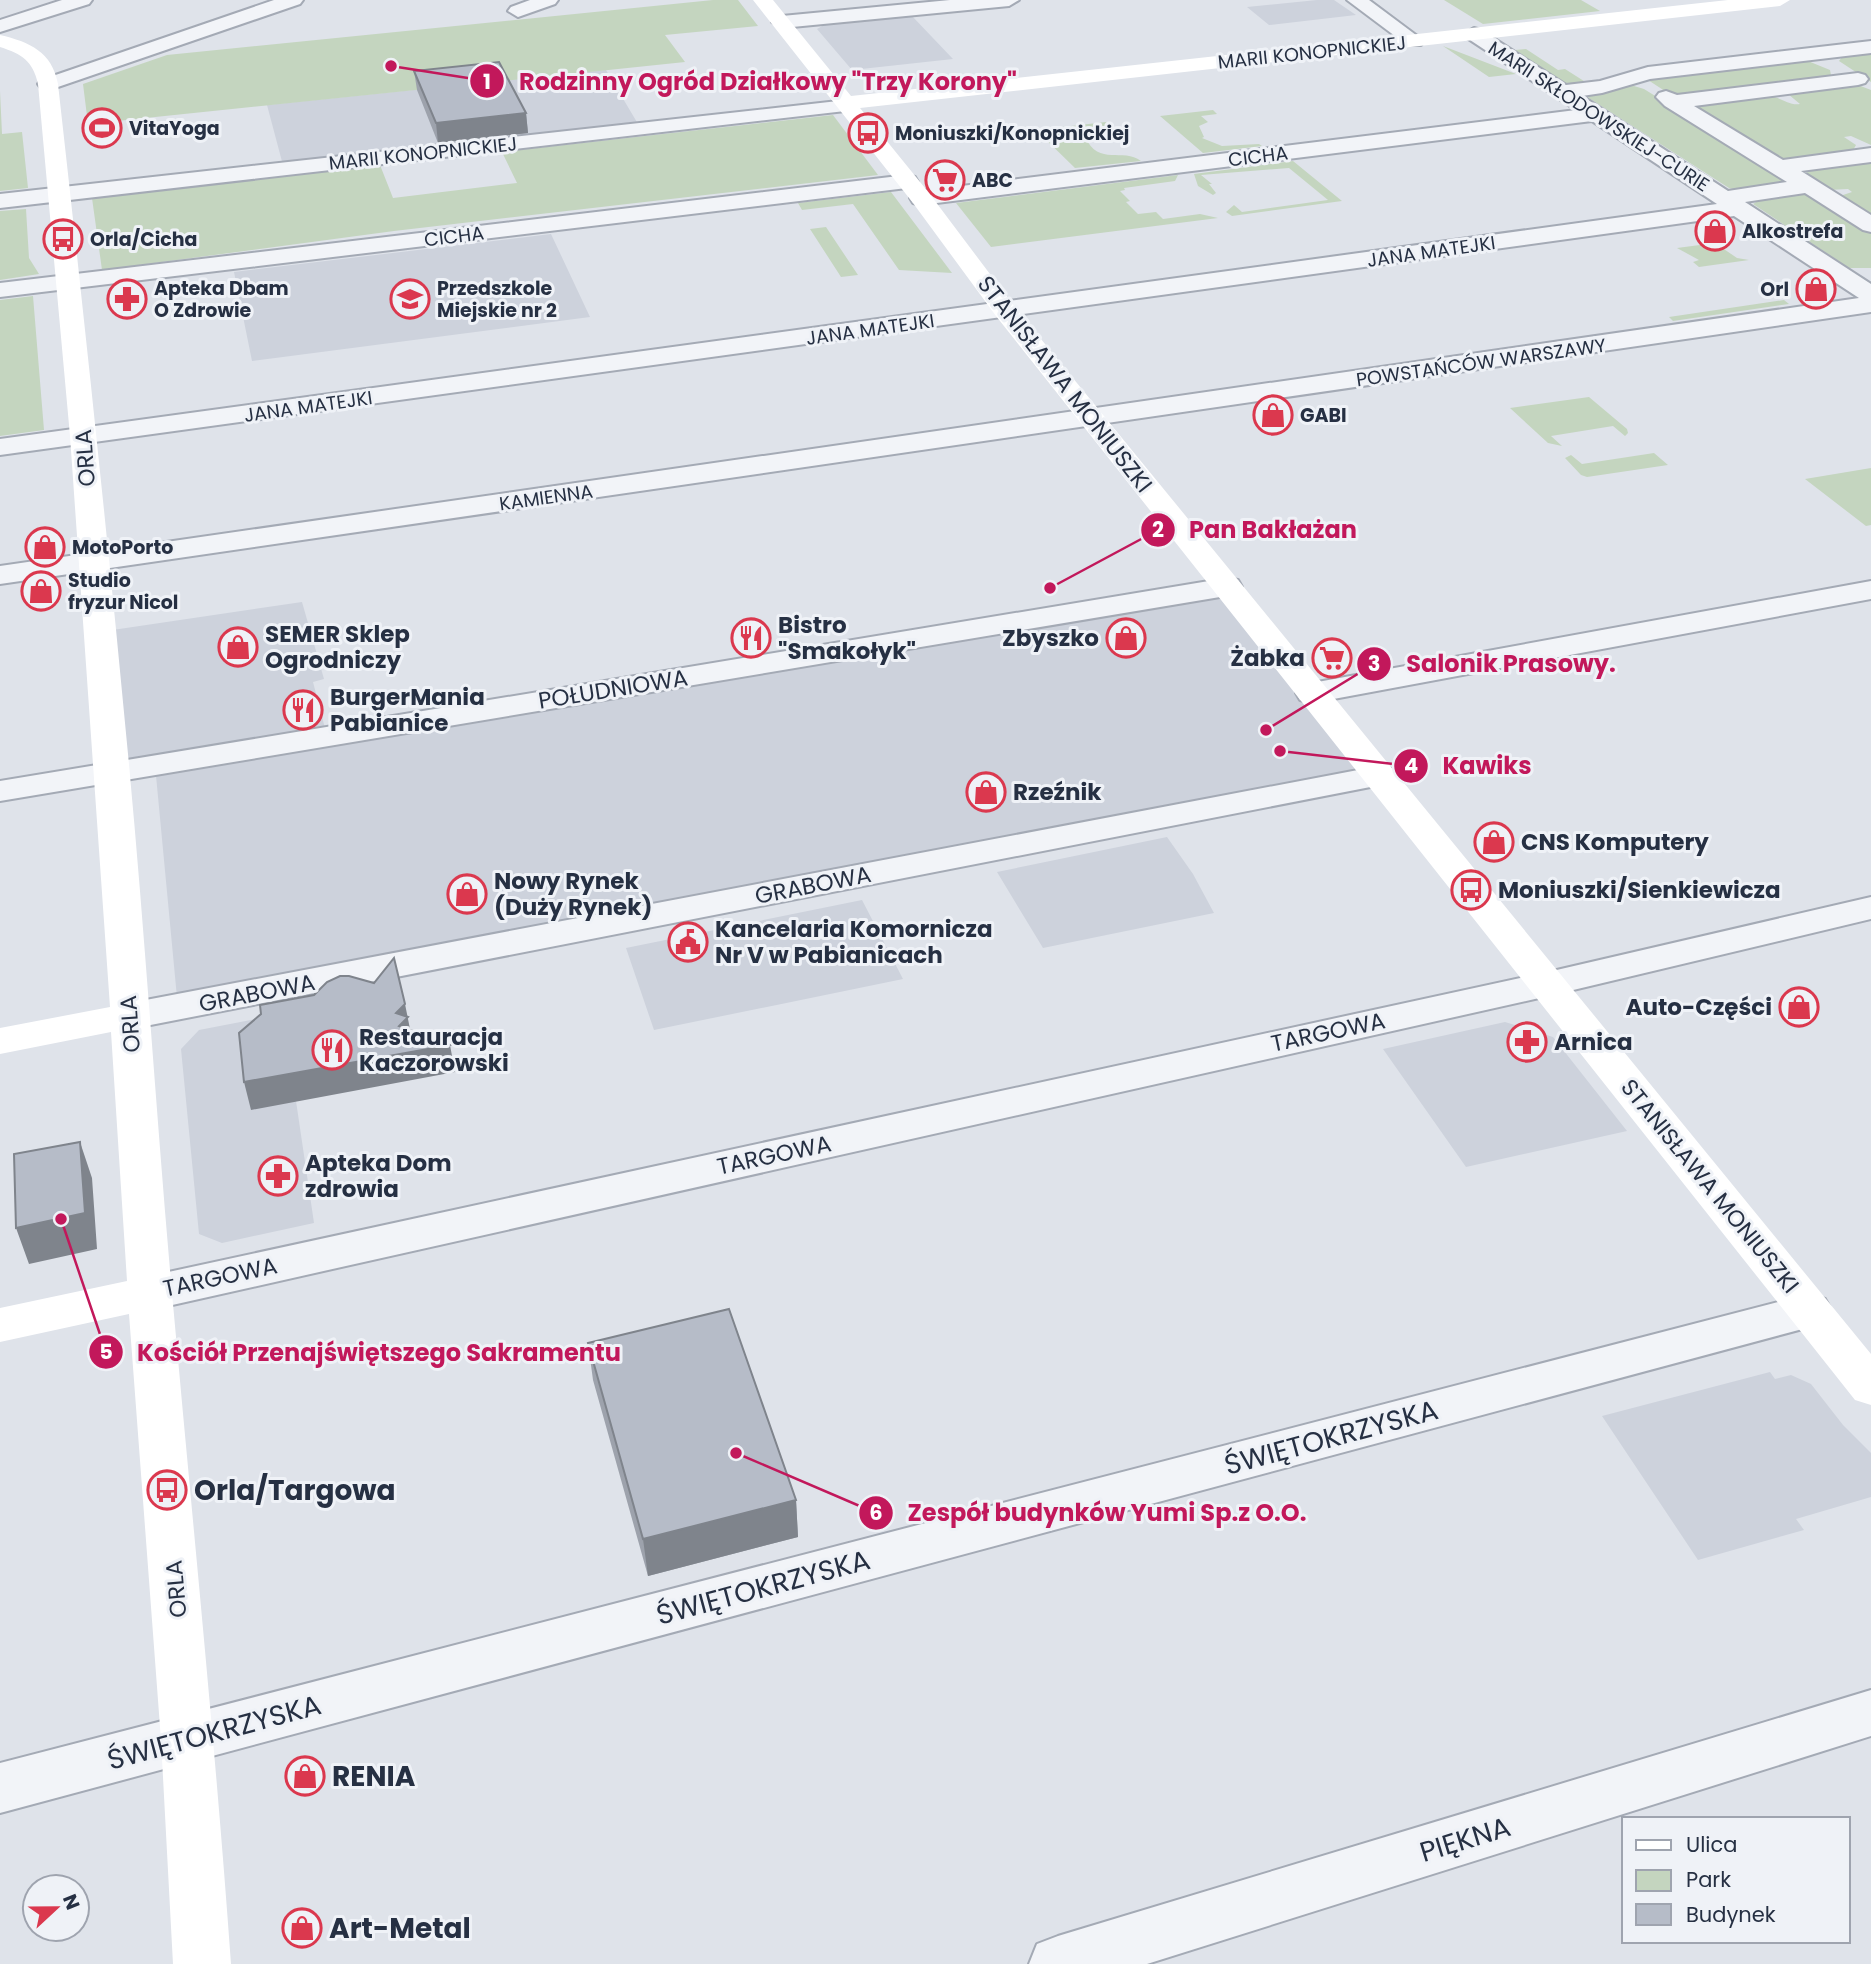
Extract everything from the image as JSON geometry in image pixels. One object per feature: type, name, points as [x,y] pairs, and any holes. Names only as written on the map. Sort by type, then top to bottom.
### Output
[{"type":"street","points":[[0,26],[82,0]]},
{"type":"street","points":[[0,41],[37,56],[46,69],[48,84],[293,0]]},
{"type":"street","points":[[518,12],[548,0]]},
{"type":"street","name":"STANISŁAWA MONIUSZKI","points":[[763,0],[1091,419],[1809,1311],[1866,1375]]},
{"type":"street","points":[[782,22],[1009,0]]},
{"type":"street","points":[[1357,0],[1414,41]]},
{"type":"street","name":"MARII KONOPNICKIEJ","points":[[0,201],[1780,0]]},
{"type":"street","name":"MARII SKŁODOWSKIEJ-CURIE","points":[[1474,34],[1871,295]]},
{"type":"street","points":[[1561,92],[1602,87],[1648,74],[1871,47]]},
{"type":"street","points":[[1813,54],[1865,82]]},
{"type":"street","points":[[1634,78],[1871,225]]},
{"type":"street","points":[[1672,102],[1865,82]]},
{"type":"street","name":"ORLA","points":[[48,84],[66,282],[84,436],[92,561],[112,772],[150,1293],[188,1740],[202,1964]]},
{"type":"street","name":"CICHA","points":[[0,289],[1596,114]]},
{"type":"street","points":[[1779,167],[1871,155]]},
{"type":"street","name":"MARII SKŁODOWSKIEJ-CURIE","points":[[1732,203],[1809,186]]},
{"type":"street","name":"JANA MATEJKI","points":[[0,447],[1005,311],[1732,203]]},
{"type":"street","name":"POWSTAŃCÓW WARSZAWY","points":[[1091,419],[1871,304]]},
{"type":"street","name":"KAMIENNA","points":[[0,575],[1091,419]]},
{"type":"street","name":"POŁUDNIOWA","points":[[0,791],[1227,587]]},
{"type":"street","points":[[1312,693],[1871,590]]},
{"type":"street","name":"GRABOWA","points":[[0,1041],[1379,776]]},
{"type":"street","name":"TARGOWA","points":[[0,1325],[1548,984],[1871,908]]},
{"type":"street","name":"ŚWIĘTOKRZYSKA","points":[[0,1788],[1809,1311]]},
{"type":"street","name":"PIĘKNA","points":[[1058,1964],[1871,1713]]},
{"type":"shaded area","points":[[1334,0],[1356,15],[1269,25],[1247,7]]},
{"type":"shaded area","points":[[912,16],[953,59],[852,70],[817,29],[824,25]]},
{"type":"shaded area","points":[[606,70],[641,129],[284,169],[267,105]]},
{"type":"shaded area","name":"Przedszkole Miejskie nr 2","points":[[551,234],[590,317],[252,361],[234,272]]},
{"type":"shaded area","name":"Nowy Rynek (Duży Rynek)","points":[[1227,587],[1379,776],[178,1008],[155,765],[112,772],[99,632],[302,602],[324,679],[313,682],[327,736]]},
{"type":"shaded area","points":[[1167,837],[1193,874],[1214,913],[1043,948],[997,872]]},
{"type":"shaded area","points":[[862,900],[903,979],[654,1030],[626,948]]},
{"type":"shaded area","points":[[401,991],[419,1075],[296,1101],[314,1223],[222,1243],[199,1234],[181,1049],[199,1030]]},
{"type":"shaded area","points":[[1505,1022],[1553,1037],[1627,1131],[1466,1167],[1383,1049]]},
{"type":"shaded area","points":[[1770,1372],[1775,1379],[1791,1375],[1811,1384],[1843,1425],[1871,1453],[1871,1497],[1796,1519],[1804,1530],[1698,1560],[1602,1416]]},
{"type":"green space","points":[[713,0],[738,0],[758,26],[665,35],[685,62],[88,124],[83,84],[167,55]]},
{"type":"green space","points":[[1444,0],[1581,0],[1600,11],[1483,24]]},
{"type":"green space","points":[[1443,46],[1516,74],[1489,77]]},
{"type":"green space","points":[[1526,49],[1558,70],[1565,69],[1587,83],[1568,85],[1515,50]]},
{"type":"green space","points":[[1871,53],[1871,82],[1839,61],[1842,57]]},
{"type":"green space","points":[[1803,59],[1830,70],[1831,75],[1684,96],[1671,95],[1648,80]]},
{"type":"green space","points":[[1858,85],[1871,90],[1871,145],[1851,136],[1844,137],[1856,145],[1852,152],[1789,161],[1778,159],[1692,107],[1691,103],[1753,96],[1774,97],[1800,104],[1788,94],[1791,91]]},
{"type":"green space","points":[[1634,86],[1644,89],[1792,181],[1742,191],[1729,188],[1584,95],[1587,91]]},
{"type":"green space","points":[[0,91],[2,134],[22,132],[28,188],[0,191]]},
{"type":"green space","points":[[1213,110],[1217,114],[1201,116],[1208,122],[1199,126],[1204,137],[1202,138],[1222,146],[1262,146],[1203,153],[1160,116]]},
{"type":"green space","points":[[833,115],[878,175],[394,231],[102,270],[92,198],[380,165],[393,198],[517,183],[502,152]]},
{"type":"green space","points":[[1106,122],[1113,128],[1094,131],[1097,133],[1085,137],[1091,146],[1104,154],[1134,157],[1141,161],[1075,168],[1036,130]]},
{"type":"green space","points":[[1871,160],[1871,216],[1840,196],[1852,192],[1848,189],[1828,190],[1801,175],[1822,166]]},
{"type":"green space","points":[[1293,161],[1342,201],[1232,216],[1226,212],[1234,205],[1242,212],[1328,200],[1289,168],[1201,175],[1212,184],[1209,184],[1216,193],[1213,195],[1198,186],[1194,174]]},
{"type":"green space","points":[[1178,175],[1175,181],[1124,188],[1125,190],[1120,191],[1138,214],[1156,212],[1163,219],[1200,214],[1218,218],[991,247],[956,203]]},
{"type":"green space","points":[[891,192],[952,273],[899,270],[853,204],[802,210],[798,203]]},
{"type":"green space","points":[[1805,192],[1871,230],[1871,268],[1849,268],[1753,204],[1761,199]]},
{"type":"green space","points":[[26,209],[29,258],[39,274],[0,280],[0,211]]},
{"type":"green space","points":[[826,227],[858,275],[841,277],[810,229]]},
{"type":"green space","points":[[1715,243],[1737,258],[1749,260],[1699,267],[1693,262],[1699,260],[1677,248]]},
{"type":"green space","points":[[33,296],[44,430],[0,436],[0,300]]},
{"type":"green space","points":[[1784,300],[1789,304],[1673,321],[1669,317]]},
{"type":"green space","points":[[1589,397],[1627,429],[1625,436],[1613,426],[1551,436],[1562,446],[1548,443],[1510,408]]},
{"type":"green space","points":[[1654,453],[1668,465],[1587,477],[1581,475],[1565,458],[1571,455],[1582,464]]},
{"type":"green space","points":[[1871,468],[1871,525],[1866,526],[1805,479]]},
{"type":"building","points":[[499,62],[526,113],[436,123],[414,71]]},
{"type":"building","points":[[394,958],[405,1004],[396,1013],[408,1017],[399,1026],[450,1045],[244,1082],[239,1033],[261,1014],[260,1005],[314,995],[327,982],[340,976],[374,983]]},
{"type":"building","points":[[80,1142],[85,1213],[16,1228],[14,1154]]},
{"type":"building","points":[[729,1309],[796,1500],[643,1539],[588,1343]]},
{"type":"place","name":"Rodzinny Ogród Działkowy \"Trzy Korony\"","points":[[391,66]]},
{"type":"place","name":"VitaYoga","points":[[102,128]]},
{"type":"place","name":"Moniuszki/Konopnickiej","points":[[868,133]]},
{"type":"place","name":"ABC","points":[[945,180]]},
{"type":"place","name":"Alkostrefa","points":[[1715,231]]},
{"type":"place","name":"Orla/Cicha","points":[[63,239]]},
{"type":"place","name":"Orl","points":[[1816,289]]},
{"type":"place","name":"Apteka Dbam O Zdrowie","points":[[127,299]]},
{"type":"place","name":"Przedszkole Miejskie nr 2","points":[[410,299]]},
{"type":"place","name":"GABI","points":[[1273,415]]},
{"type":"place","name":"MotoPorto","points":[[45,547]]},
{"type":"place","name":"Pan Bakłażan","points":[[1050,588]]},
{"type":"place","name":"Studio fryzur Nicol","points":[[41,591]]},
{"type":"place","name":"Bistro \"Smakołyk\"","points":[[751,638]]},
{"type":"place","name":"Zbyszko","points":[[1126,638]]},
{"type":"place","name":"SEMER Sklep Ogrodniczy","points":[[238,647]]},
{"type":"place","name":"Żabka","points":[[1332,658]]},
{"type":"place","name":"BurgerMania Pabianice","points":[[303,710]]},
{"type":"place","name":"Salonik Prasowy.","points":[[1266,730]]},
{"type":"place","name":"Kawiks","points":[[1280,751]]},
{"type":"place","name":"Rzeźnik","points":[[986,792]]},
{"type":"place","name":"CNS Komputery","points":[[1494,842]]},
{"type":"place","name":"Moniuszki/Sienkiewicza","points":[[1471,890]]},
{"type":"place","name":"Nowy Rynek (Duży Rynek)","points":[[467,894]]},
{"type":"place","name":"Kancelaria Komornicza Nr V w Pabianicach","points":[[688,942]]},
{"type":"place","name":"Auto-Części","points":[[1799,1007]]},
{"type":"place","name":"Arnica","points":[[1527,1042]]},
{"type":"place","name":"Restauracja Kaczorowski","points":[[332,1050]]},
{"type":"place","name":"Apteka Dom zdrowia","points":[[278,1176]]},
{"type":"place","name":"Kościół Przenajświętszego Sakramentu","points":[[61,1219]]},
{"type":"place","name":"Zespół budynków Yumi Sp.z O.O.","points":[[736,1453]]},
{"type":"place","name":"Orla/Targowa","points":[[167,1490]]},
{"type":"place","name":"RENIA","points":[[305,1776]]},
{"type":"place","name":"Art-Metal","points":[[302,1928]]}]
